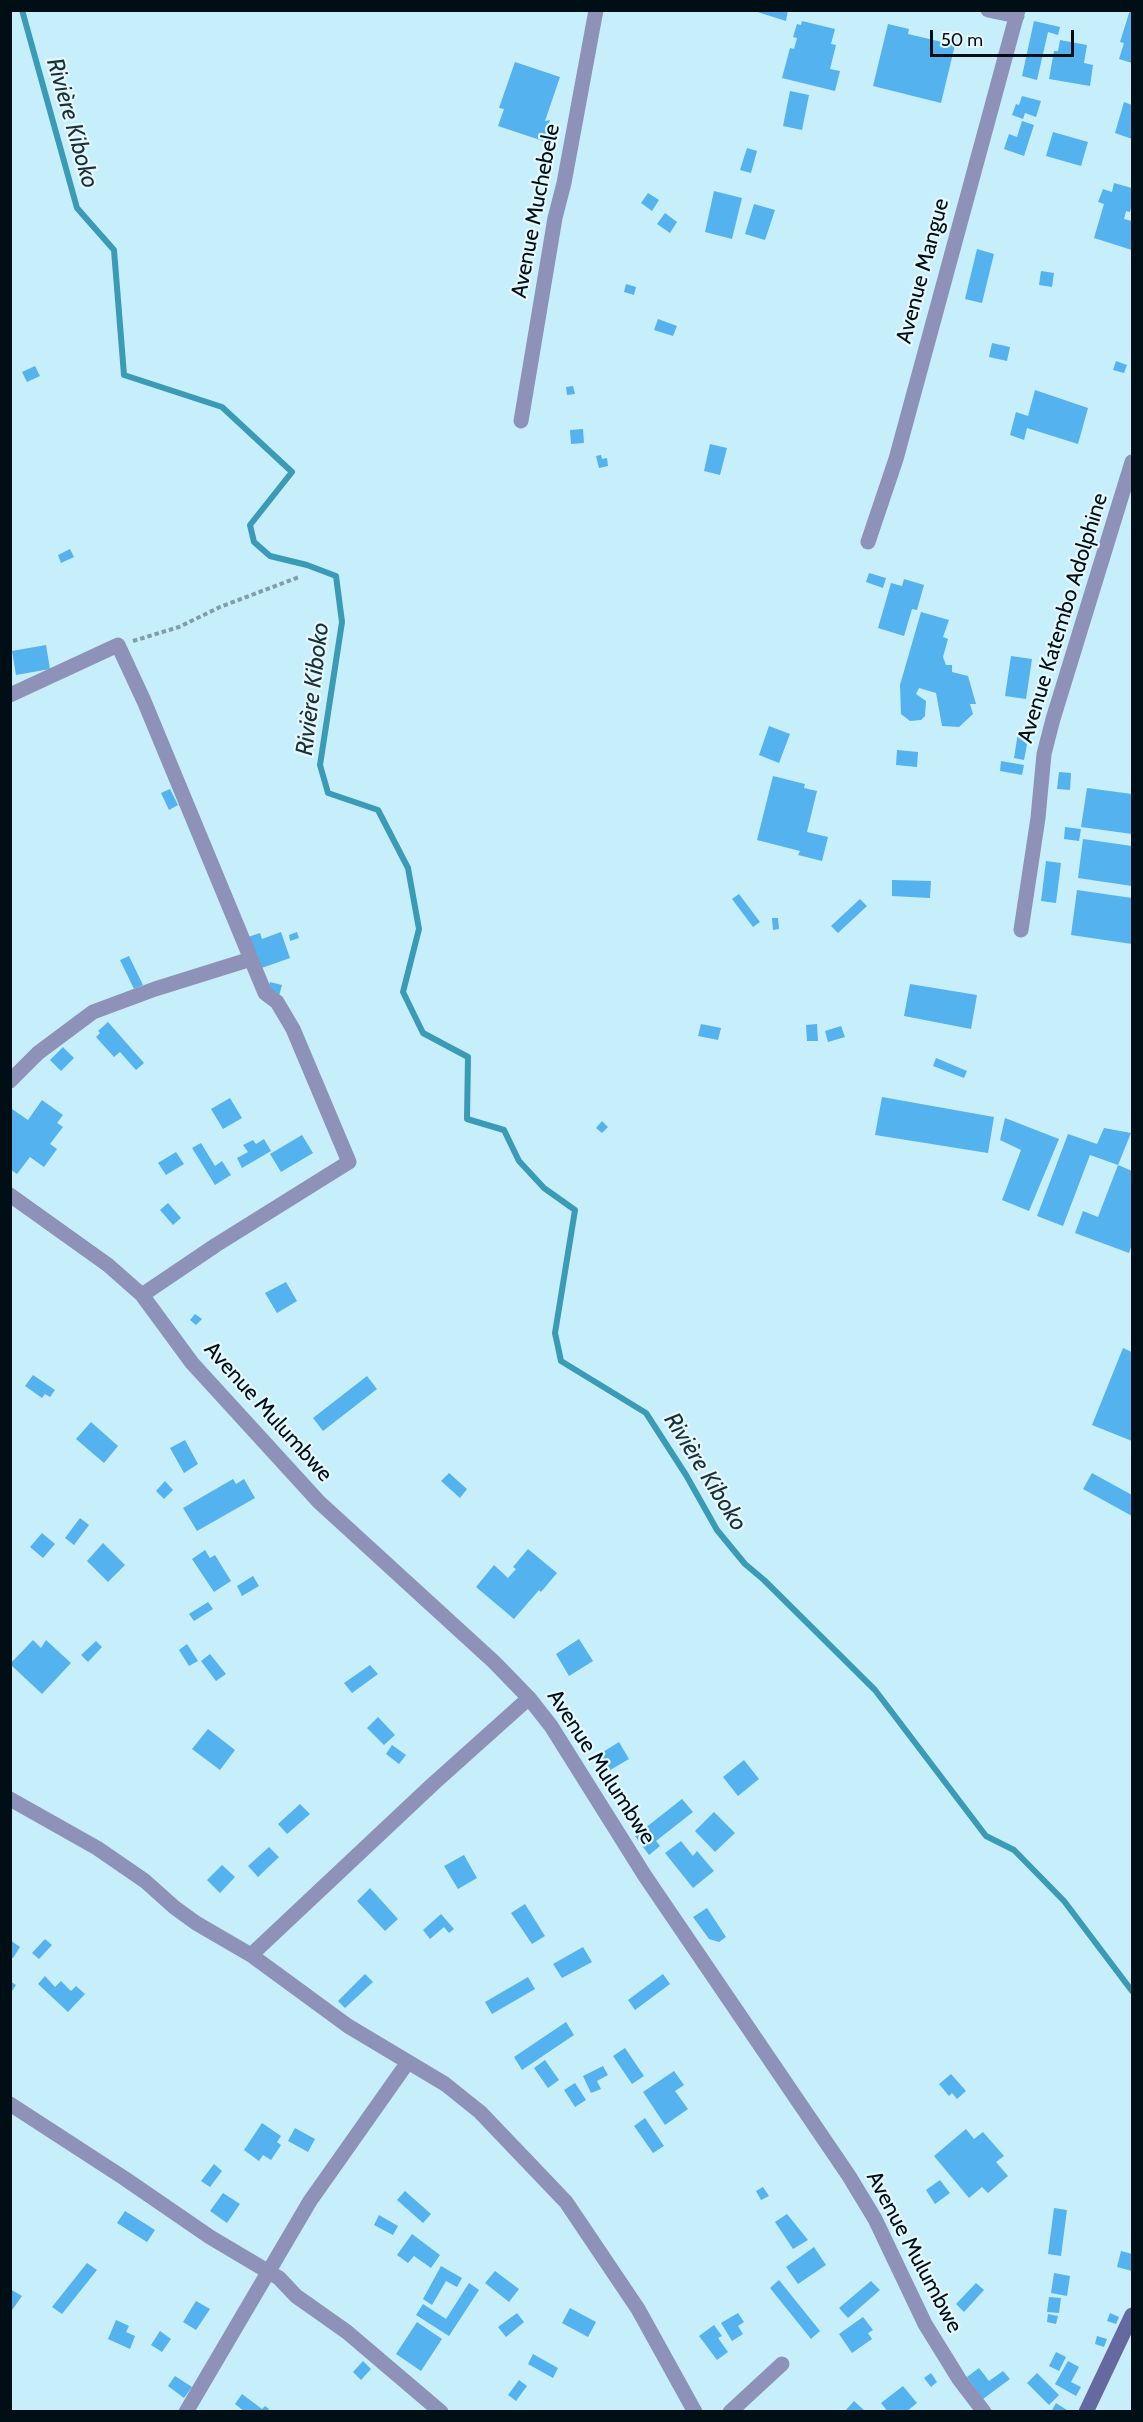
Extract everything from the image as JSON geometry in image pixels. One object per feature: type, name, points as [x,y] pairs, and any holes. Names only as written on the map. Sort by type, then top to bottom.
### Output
[{"type":"main road","points":[[1086,2412],[1132,2315]]},
{"type":"street","name":"Avenue Muchebele","points":[[521,421],[555,218],[568,163],[596,10]]},
{"type":"street","points":[[988,10],[1017,13]]},
{"type":"street","name":"Avenue Mangue","points":[[868,542],[896,459],[1017,13]]},
{"type":"street","name":"Avenue Katembo Adolphine","points":[[1021,930],[1038,818],[1044,754],[1132,462]]},
{"type":"street","points":[[10,695],[118,645],[144,701],[265,993],[277,1002],[293,1029],[349,1162],[216,1245],[142,1295]]},
{"type":"street","points":[[10,1081],[38,1053],[93,1012],[155,989],[250,959]]},
{"type":"street","name":"Avenue Mulumbwe","points":[[10,1195],[108,1265],[142,1295],[192,1363],[319,1502],[494,1662],[529,1698],[551,1726],[645,1876],[849,2176],[875,2219],[925,2324],[959,2379],[984,2412]]},
{"type":"street","points":[[251,1955],[433,1784],[529,1698]]},
{"type":"street","points":[[10,1799],[97,1848],[145,1881],[196,1923],[251,1955],[348,2026],[445,2084],[480,2112],[566,2202],[638,2308],[695,2412]]},
{"type":"street","points":[[186,2412],[315,2193],[408,2062]]},
{"type":"street","points":[[10,2104],[210,2237],[270,2272],[296,2296],[347,2332],[441,2412]]},
{"type":"street","points":[[730,2412],[782,2364]]},
{"type":"path","points":[[118,645],[179,627],[220,607],[299,577]]},
{"type":"building","points":[[751,10],[788,10],[786,21]]},
{"type":"building","points":[[1130,10],[1132,10],[1132,63],[1119,59],[1124,43],[1120,42]]},
{"type":"building","points":[[802,21],[835,29],[831,44],[836,45],[830,69],[840,71],[835,91],[782,78],[790,48],[794,49],[797,38],[793,37],[797,24],[801,25]]},
{"type":"building","points":[[1034,21],[1060,27],[1058,35],[1048,32],[1037,80],[1022,76]]},
{"type":"building","points":[[888,24],[909,29],[908,34],[955,45],[941,103],[873,86]]},
{"type":"building","points":[[1060,40],[1087,45],[1084,63],[1093,65],[1090,86],[1049,79],[1054,51],[1058,51]]},
{"type":"building","points":[[515,62],[560,77],[545,121],[550,120],[543,141],[498,126],[504,109],[499,108]]},
{"type":"building","points":[[790,91],[809,95],[802,130],[783,126]]},
{"type":"building","points":[[1022,96],[1041,101],[1036,117],[1025,113],[1023,119],[1012,115]]},
{"type":"building","points":[[1124,102],[1132,105],[1132,139],[1115,133]]},
{"type":"building","points":[[1022,121],[1034,125],[1024,156],[1004,149],[1009,134],[1017,137]]},
{"type":"building","points":[[1053,132],[1088,142],[1081,166],[1046,156]]},
{"type":"building","points":[[747,148],[757,151],[751,173],[740,170]]},
{"type":"building","points":[[1114,183],[1132,188],[1132,205],[1130,212],[1126,211],[1124,219],[1132,221],[1132,250],[1094,238],[1104,204],[1098,202],[1103,189],[1112,192]]},
{"type":"building","points":[[714,191],[742,198],[732,239],[705,232]]},
{"type":"building","points":[[648,193],[659,200],[652,211],[641,203]]},
{"type":"building","points":[[754,204],[775,210],[765,240],[745,234]]},
{"type":"building","points":[[665,213],[677,222],[670,233],[657,224]]},
{"type":"building","points":[[977,249],[994,254],[982,303],[965,299]]},
{"type":"building","points":[[1041,271],[1054,273],[1052,287],[1039,285]]},
{"type":"building","points":[[626,284],[636,287],[634,295],[624,292]]},
{"type":"building","points":[[658,319],[677,326],[673,336],[654,330]]},
{"type":"building","points":[[992,343],[1010,347],[1007,361],[989,357]]},
{"type":"building","points":[[1116,361],[1127,365],[1124,373],[1113,370]]},
{"type":"building","points":[[35,366],[40,376],[27,382],[22,372]]},
{"type":"building","points":[[573,386],[575,394],[567,395],[566,387]]},
{"type":"building","points":[[1035,390],[1088,408],[1078,444],[1027,428],[1024,440],[1010,435],[1016,412],[1028,416]]},
{"type":"building","points":[[583,429],[584,443],[571,444],[570,430]]},
{"type":"building","points":[[710,444],[727,448],[720,475],[704,471]]},
{"type":"building","points":[[601,455],[602,459],[607,458],[608,466],[599,468],[596,456]]},
{"type":"building","points":[[70,549],[74,557],[61,563],[58,555]]},
{"type":"building","points":[[869,573],[886,578],[883,588],[866,582]]},
{"type":"building","points":[[904,579],[924,585],[917,610],[912,609],[904,636],[878,628],[891,583],[902,586]]},
{"type":"building","points":[[921,612],[949,620],[943,637],[948,639],[943,657],[946,665],[952,665],[952,672],[968,676],[976,704],[970,704],[973,714],[959,727],[942,726],[936,693],[919,688],[916,694],[926,701],[925,716],[921,720],[910,721],[901,714],[900,685]]},
{"type":"building","points":[[46,645],[50,669],[16,675],[12,651]]},
{"type":"building","points":[[1011,656],[1032,659],[1026,699],[1005,696]]},
{"type":"building","points":[[769,726],[790,734],[779,763],[759,755]]},
{"type":"building","points":[[1018,733],[1029,734],[1024,760],[1014,758]]},
{"type":"building","points":[[897,750],[918,752],[917,767],[896,765]]},
{"type":"building","points":[[1001,761],[1024,765],[1022,775],[1000,771]]},
{"type":"building","points":[[1059,772],[1071,773],[1070,790],[1057,789]]},
{"type":"building","points":[[773,776],[805,784],[804,788],[817,791],[807,832],[828,837],[822,861],[798,855],[800,851],[757,840]]},
{"type":"building","points":[[1087,788],[1132,794],[1132,834],[1081,827]]},
{"type":"building","points":[[170,789],[178,805],[169,810],[161,793]]},
{"type":"building","points":[[1065,827],[1081,829],[1079,841],[1064,839]]},
{"type":"building","points":[[1083,839],[1132,846],[1132,886],[1078,878]]},
{"type":"building","points":[[1046,861],[1061,863],[1056,903],[1041,901]]},
{"type":"building","points":[[892,880],[931,881],[930,898],[892,896]]},
{"type":"building","points":[[1077,890],[1132,898],[1132,944],[1071,935]]},
{"type":"building","points":[[739,894],[760,922],[753,927],[732,899]]},
{"type":"building","points":[[860,899],[867,906],[838,933],[831,926]]},
{"type":"building","points":[[772,918],[778,918],[779,929],[773,930]]},
{"type":"building","points":[[281,932],[290,958],[256,970],[245,938],[260,933],[262,939]]},
{"type":"building","points":[[297,932],[299,938],[290,941],[289,935]]},
{"type":"building","points":[[129,956],[143,985],[134,989],[120,960]]},
{"type":"building","points":[[270,982],[282,985],[279,996],[267,993]]},
{"type":"building","points":[[910,984],[977,995],[971,1029],[904,1016]]},
{"type":"building","points":[[108,1022],[144,1063],[136,1070],[120,1052],[114,1057],[96,1037],[100,1033],[98,1031]]},
{"type":"building","points":[[701,1024],[721,1028],[718,1040],[698,1036]]},
{"type":"building","points":[[817,1024],[818,1041],[807,1041],[806,1025]]},
{"type":"building","points":[[841,1026],[845,1037],[828,1042],[825,1031]]},
{"type":"building","points":[[63,1047],[74,1058],[61,1071],[50,1060]]},
{"type":"building","points":[[936,1058],[967,1071],[964,1078],[933,1066]]},
{"type":"building","points":[[882,1097],[994,1117],[988,1153],[875,1135]]},
{"type":"building","points":[[230,1098],[242,1118],[223,1129],[211,1109]]},
{"type":"building","points":[[42,1100],[63,1115],[57,1123],[63,1127],[50,1144],[57,1149],[44,1167],[30,1157],[17,1174],[10,1169],[10,1141],[12,1138],[10,1137],[10,1111],[12,1109],[28,1120]]},
{"type":"building","points":[[1005,1118],[1059,1139],[1029,1211],[1002,1200],[1021,1150],[1000,1140]]},
{"type":"building","points":[[602,1121],[608,1127],[602,1133],[596,1128]]},
{"type":"building","points":[[1104,1128],[1131,1133],[1118,1165],[1090,1155],[1063,1226],[1037,1216],[1068,1134],[1097,1144]]},
{"type":"building","points":[[302,1135],[313,1153],[281,1172],[270,1154]]},
{"type":"building","points":[[264,1139],[271,1151],[242,1168],[237,1158],[248,1152],[243,1145],[253,1140],[256,1144]]},
{"type":"building","points":[[201,1143],[215,1166],[222,1161],[231,1175],[215,1185],[192,1148]]},
{"type":"building","points":[[176,1152],[184,1164],[166,1175],[158,1163]]},
{"type":"building","points":[[1118,1165],[1132,1171],[1132,1244],[1129,1253],[1075,1233],[1083,1211],[1098,1217]]},
{"type":"building","points":[[168,1203],[181,1218],[173,1225],[160,1210]]},
{"type":"building","points":[[286,1282],[297,1301],[277,1313],[265,1293]]},
{"type":"building","points":[[195,1314],[202,1319],[196,1325],[190,1320]]},
{"type":"building","points":[[1123,1348],[1132,1352],[1132,1441],[1092,1425]]},
{"type":"building","points":[[33,1375],[55,1390],[50,1397],[45,1394],[42,1398],[25,1386]]},
{"type":"building","points":[[367,1376],[377,1389],[323,1431],[313,1418]]},
{"type":"building","points":[[91,1422],[118,1446],[104,1463],[76,1439]]},
{"type":"building","points":[[185,1440],[198,1464],[184,1473],[170,1448]]},
{"type":"building","points":[[449,1473],[467,1489],[460,1498],[441,1481]]},
{"type":"building","points":[[1092,1473],[1132,1495],[1132,1516],[1083,1489]]},
{"type":"building","points":[[233,1479],[236,1484],[244,1479],[255,1498],[197,1531],[183,1508]]},
{"type":"building","points":[[165,1481],[173,1490],[164,1499],[156,1491]]},
{"type":"building","points":[[80,1518],[89,1525],[74,1545],[65,1538]]},
{"type":"building","points":[[42,1533],[55,1544],[43,1558],[30,1547]]},
{"type":"building","points":[[103,1543],[125,1565],[108,1582],[87,1561]]},
{"type":"building","points":[[528,1549],[557,1573],[514,1619],[476,1587],[494,1565],[508,1578],[516,1569],[513,1567]]},
{"type":"building","points":[[205,1550],[210,1558],[215,1555],[231,1581],[214,1592],[192,1559]]},
{"type":"building","points":[[253,1576],[259,1586],[242,1596],[237,1586]]},
{"type":"building","points":[[208,1602],[213,1609],[194,1621],[189,1614]]},
{"type":"building","points":[[579,1639],[593,1661],[569,1676],[556,1654]]},
{"type":"building","points":[[33,1640],[41,1648],[46,1640],[71,1663],[42,1694],[10,1664]]},
{"type":"building","points":[[96,1641],[102,1647],[88,1662],[81,1655]]},
{"type":"building","points":[[187,1644],[198,1661],[189,1666],[179,1650]]},
{"type":"building","points":[[210,1654],[226,1674],[216,1681],[201,1661]]},
{"type":"building","points":[[370,1665],[378,1674],[352,1693],[344,1683]]},
{"type":"building","points":[[378,1717],[395,1735],[384,1745],[367,1728]]},
{"type":"building","points":[[208,1729],[235,1750],[220,1770],[192,1749]]},
{"type":"building","points":[[619,1742],[629,1759],[605,1773],[595,1757]]},
{"type":"building","points":[[392,1745],[406,1755],[399,1764],[386,1754]]},
{"type":"building","points":[[744,1760],[759,1779],[738,1796],[723,1777]]},
{"type":"building","points":[[682,1799],[693,1812],[656,1841],[660,1846],[649,1855],[635,1836]]},
{"type":"building","points":[[300,1804],[310,1814],[287,1834],[278,1824]]},
{"type":"building","points":[[714,1812],[735,1833],[715,1852],[695,1831]]},
{"type":"building","points":[[681,1841],[693,1856],[697,1851],[714,1871],[693,1888],[665,1853]]},
{"type":"building","points":[[269,1847],[279,1857],[258,1877],[248,1866]]},
{"type":"building","points":[[464,1855],[477,1878],[458,1889],[444,1866]]},
{"type":"building","points":[[222,1865],[235,1877],[220,1893],[207,1880]]},
{"type":"building","points":[[370,1888],[398,1919],[385,1931],[357,1901]]},
{"type":"building","points":[[525,1904],[545,1936],[532,1944],[511,1913]]},
{"type":"building","points":[[707,1908],[726,1937],[719,1942],[709,1939],[693,1917]]},
{"type":"building","points":[[441,1914],[454,1929],[449,1933],[444,1927],[430,1939],[423,1930]]},
{"type":"building","points":[[45,1939],[52,1945],[39,1959],[32,1953]]},
{"type":"building","points":[[10,1940],[20,1947],[13,1958],[10,1957]]},
{"type":"building","points":[[583,1947],[592,1962],[562,1978],[553,1964]]},
{"type":"building","points":[[365,1974],[373,1982],[345,2008],[338,2001]]},
{"type":"building","points":[[663,1974],[670,1984],[635,2010],[628,2000]]},
{"type":"building","points":[[45,1976],[55,1987],[61,1981],[71,1991],[76,1986],[85,1994],[68,2012],[38,1984]]},
{"type":"building","points":[[528,1977],[535,1989],[492,2014],[485,2002]]},
{"type":"building","points":[[10,1981],[16,1985],[10,1994]]},
{"type":"building","points":[[566,2022],[574,2035],[522,2070],[514,2057]]},
{"type":"building","points":[[625,2048],[644,2076],[632,2084],[613,2056]]},
{"type":"building","points":[[545,2060],[559,2080],[548,2088],[534,2068]]},
{"type":"building","points":[[603,2066],[608,2075],[597,2081],[601,2089],[591,2093],[583,2076]]},
{"type":"building","points":[[674,2071],[684,2085],[675,2091],[688,2109],[665,2125],[643,2092]]},
{"type":"building","points":[[951,2074],[966,2091],[957,2099],[952,2093],[949,2096],[939,2084]]},
{"type":"building","points":[[575,2083],[586,2100],[575,2107],[564,2090]]},
{"type":"building","points":[[645,2118],[664,2146],[653,2153],[634,2126]]},
{"type":"building","points":[[262,2123],[281,2136],[277,2142],[281,2145],[271,2160],[263,2155],[259,2161],[244,2150]]},
{"type":"building","points":[[295,2128],[315,2139],[308,2152],[288,2141]]},
{"type":"building","points":[[966,2129],[974,2139],[983,2132],[1004,2156],[996,2162],[1008,2176],[988,2193],[982,2187],[969,2198],[934,2156]]},
{"type":"building","points":[[214,2164],[222,2171],[210,2187],[201,2181]]},
{"type":"building","points":[[940,2180],[950,2193],[935,2204],[926,2190]]},
{"type":"building","points":[[763,2187],[769,2196],[761,2200],[756,2191]]},
{"type":"building","points":[[405,2191],[431,2214],[423,2223],[397,2200]]},
{"type":"building","points":[[223,2193],[240,2204],[227,2223],[210,2211]]},
{"type":"building","points":[[1054,2208],[1067,2210],[1061,2256],[1048,2254]]},
{"type":"building","points":[[125,2211],[155,2230],[147,2242],[117,2223]]},
{"type":"building","points":[[787,2214],[808,2240],[793,2249],[775,2222]]},
{"type":"building","points":[[379,2215],[398,2226],[393,2235],[374,2225]]},
{"type":"building","points":[[412,2234],[440,2255],[431,2268],[414,2256],[408,2263],[397,2255]]},
{"type":"building","points":[[814,2247],[826,2265],[798,2284],[786,2267]]},
{"type":"building","points":[[1121,2251],[1132,2254],[1132,2271],[1117,2267]]},
{"type":"building","points":[[87,2263],[97,2270],[62,2314],[52,2307]]},
{"type":"building","points":[[441,2266],[462,2278],[457,2287],[446,2281],[432,2305],[423,2299]]},
{"type":"building","points":[[495,2271],[519,2289],[509,2302],[485,2283]]},
{"type":"building","points":[[1054,2273],[1070,2276],[1067,2296],[1051,2293]]},
{"type":"building","points":[[779,2280],[820,2331],[811,2339],[770,2288]]},
{"type":"building","points":[[871,2281],[880,2290],[848,2318],[839,2308]]},
{"type":"building","points":[[469,2283],[479,2290],[449,2336],[416,2315],[423,2304],[446,2319]]},
{"type":"building","points":[[976,2283],[984,2290],[964,2312],[956,2304]]},
{"type":"building","points":[[10,2289],[22,2296],[10,2313]]},
{"type":"building","points":[[1049,2297],[1061,2298],[1059,2313],[1047,2312]]},
{"type":"building","points":[[196,2301],[210,2309],[196,2330],[183,2322]]},
{"type":"building","points":[[570,2308],[596,2322],[588,2337],[562,2323]]},
{"type":"building","points":[[517,2313],[524,2322],[506,2337],[498,2327]]},
{"type":"building","points":[[738,2313],[744,2322],[738,2326],[743,2334],[732,2341],[721,2323]]},
{"type":"building","points":[[1110,2313],[1119,2317],[1116,2324],[1107,2321]]},
{"type":"building","points":[[1048,2314],[1058,2316],[1056,2324],[1047,2322]]},
{"type":"building","points":[[863,2317],[873,2330],[868,2333],[872,2339],[852,2353],[839,2334]]},
{"type":"building","points":[[116,2320],[129,2326],[126,2332],[135,2336],[130,2349],[108,2339]]},
{"type":"building","points":[[417,2322],[442,2339],[421,2371],[396,2354]]},
{"type":"building","points":[[714,2325],[722,2336],[718,2338],[728,2352],[717,2360],[699,2336]]},
{"type":"building","points":[[160,2331],[171,2339],[162,2352],[151,2345]]},
{"type":"building","points":[[1097,2336],[1107,2339],[1104,2347],[1095,2344]]},
{"type":"building","points":[[1056,2352],[1066,2357],[1059,2371],[1049,2366]]},
{"type":"building","points":[[533,2354],[558,2368],[553,2378],[528,2364]]},
{"type":"building","points":[[363,2361],[371,2369],[361,2380],[353,2372]]},
{"type":"building","points":[[1068,2361],[1079,2367],[1071,2382],[1081,2387],[1076,2396],[1055,2384]]},
{"type":"building","points":[[979,2368],[989,2381],[1003,2371],[1010,2379],[983,2399],[967,2377]]},
{"type":"building","points":[[931,2373],[937,2382],[931,2387],[924,2378]]},
{"type":"building","points":[[1037,2373],[1059,2395],[1049,2405],[1027,2383]]},
{"type":"building","points":[[175,2376],[192,2387],[184,2398],[168,2386]]},
{"type":"building","points":[[519,2380],[527,2386],[516,2401],[508,2395]]},
{"type":"building","points":[[903,2386],[917,2403],[906,2412],[888,2412],[881,2403]]},
{"type":"building","points":[[242,2394],[262,2409],[265,2406],[269,2409],[267,2412],[245,2412],[235,2404]]},
{"type":"building","points":[[854,2401],[866,2412],[846,2410]]},
{"type":"building","points":[[1056,2403],[1070,2412],[1051,2412]]},
{"type":"waterway","name":"Rivière Kiboko","points":[[22,10],[77,208],[114,250],[124,375],[222,407],[292,472],[250,525],[254,542],[270,556],[307,565],[336,576],[342,622],[320,765],[328,793],[378,810],[408,868],[419,929],[403,992],[423,1033],[468,1057],[467,1119],[504,1130],[519,1161],[544,1188],[575,1210],[555,1333],[561,1361],[646,1413],[686,1475],[717,1530],[745,1564],[875,1690],[986,1836],[1014,1850],[1064,1901],[1132,1991]]}]
